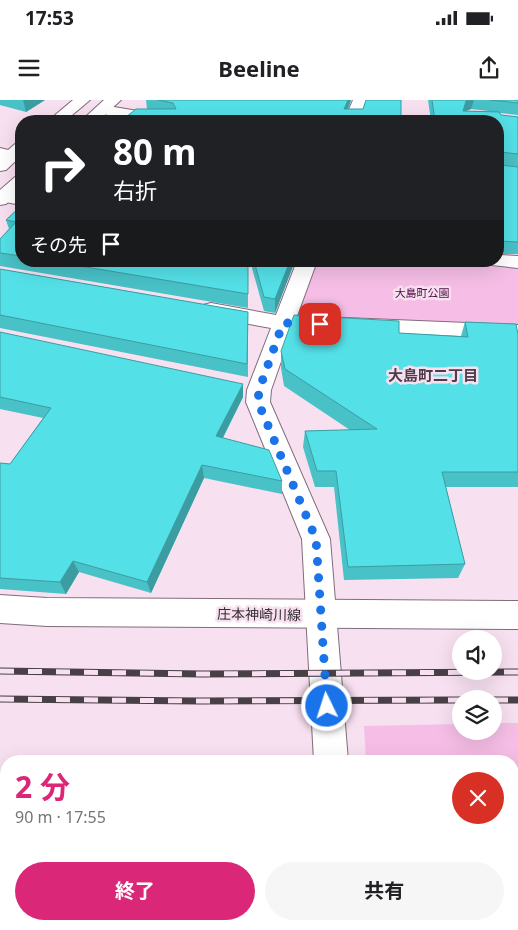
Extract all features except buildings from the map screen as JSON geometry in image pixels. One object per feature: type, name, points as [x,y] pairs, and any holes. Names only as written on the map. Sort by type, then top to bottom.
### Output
[{"type":"street","points":[[63,115],[82,100]]},
{"type":"street","points":[[355,115],[361,100]]},
{"type":"street","points":[[95,115],[107,105],[145,115]]},
{"type":"street","points":[[6,198],[15,187]]},
{"type":"street","points":[[504,261],[518,262]]},
{"type":"street","points":[[305,267],[283,323],[250,388],[258,402],[316,539],[331,755]]},
{"type":"street","points":[[187,306],[283,323],[518,332]]},
{"type":"street","name":"庄本神崎川線","points":[[0,609],[47,612],[518,616]]},
{"type":"green space","name":"大島町公園","points":[[311,267],[518,268],[518,327],[295,317]]},
{"type":"green space","points":[[502,723],[518,723],[518,755],[366,755],[364,726],[452,724],[452,740],[502,740]]},
{"type":"railway","points":[[0,671],[202,674],[518,672]]},
{"type":"railway","points":[[0,699],[199,701],[452,700]]},
{"type":"railway","points":[[502,700],[518,700]]},
{"type":"district","name":"大島町二丁目","points":[[433,375]]},
{"type":"route","points":[[320,324],[283,323],[259,390],[258,402],[316,539],[327,706]]}]
